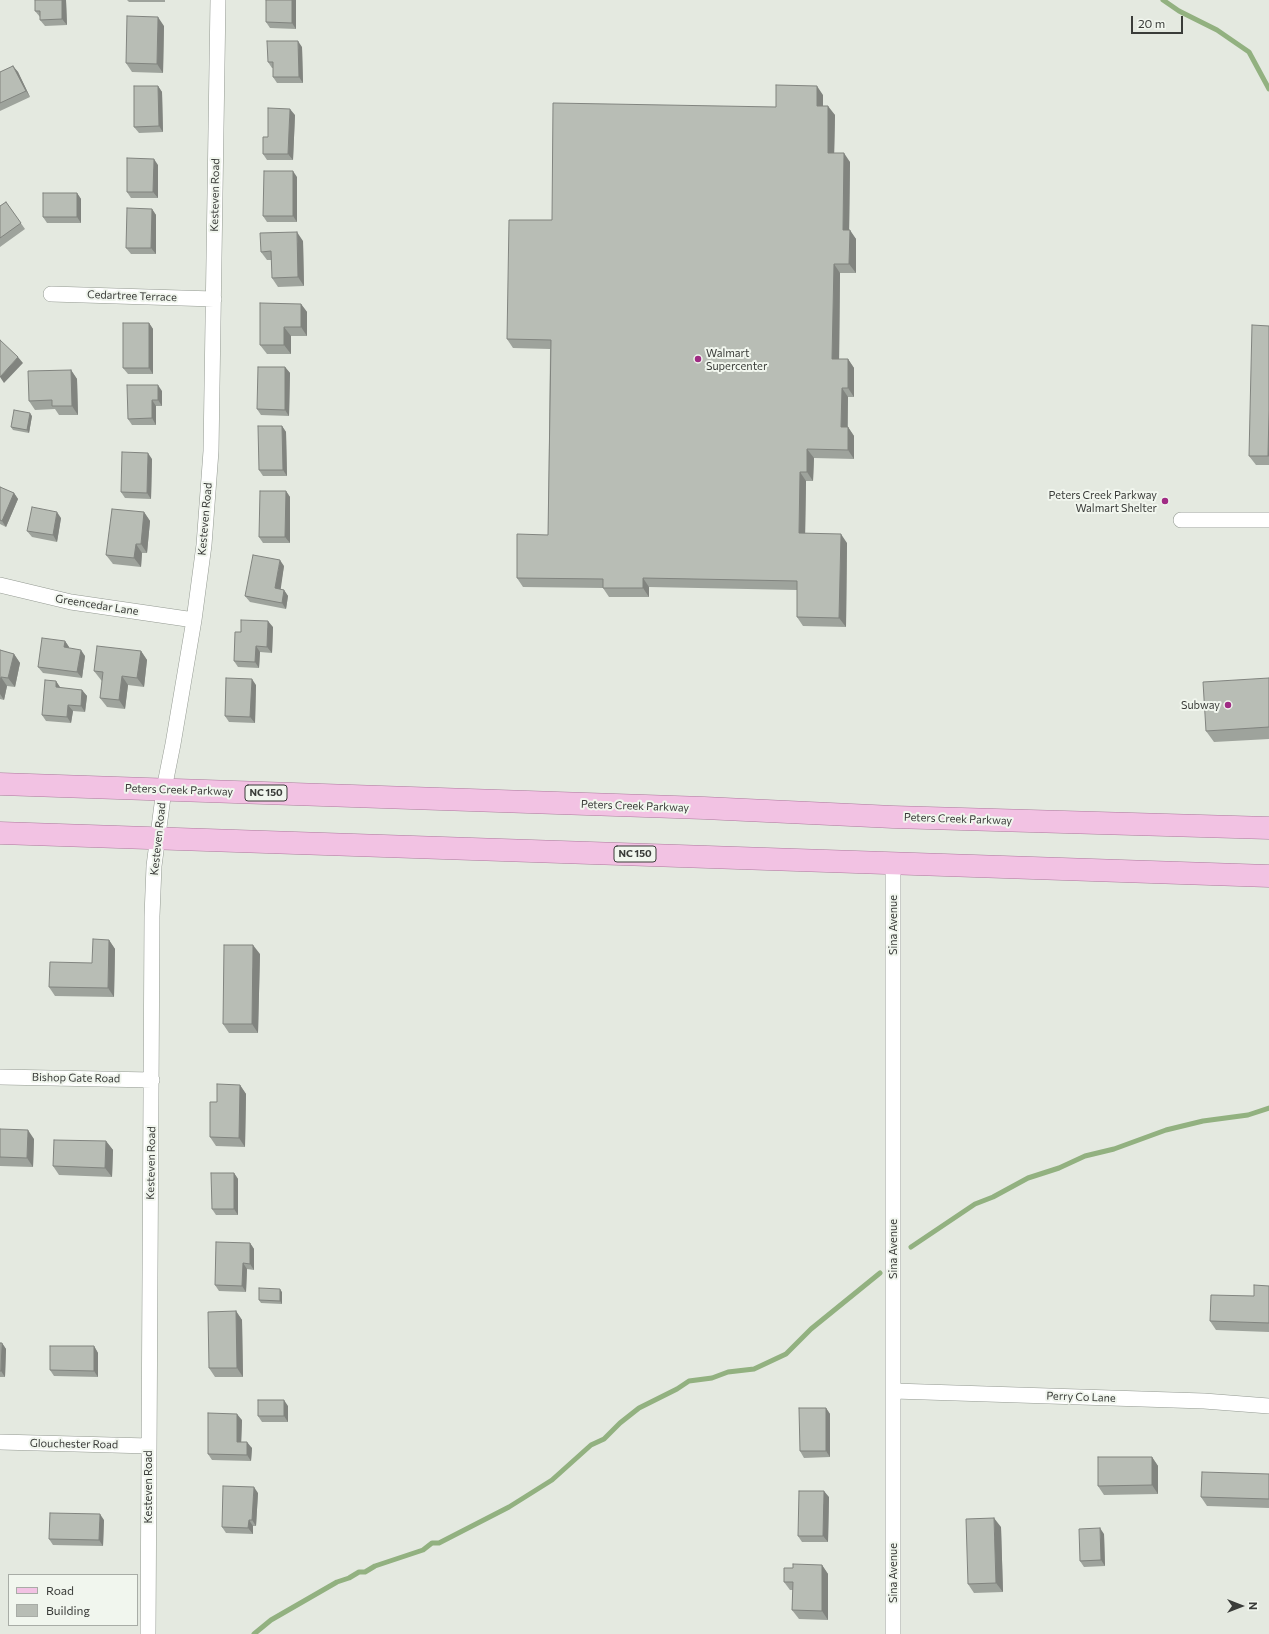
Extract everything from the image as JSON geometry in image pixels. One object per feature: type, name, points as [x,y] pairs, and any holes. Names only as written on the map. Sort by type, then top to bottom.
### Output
[{"type":"main road","name":"Peters Creek Parkway","points":[[0,784],[901,817],[1269,828]]},
{"type":"main road","name":"NC 150","points":[[0,833],[1269,876]]},
{"type":"street","name":"Kesteven Road","points":[[148,1634],[152,916],[157,838],[164,789],[174,744],[194,620],[204,545],[211,451],[218,0]]},
{"type":"street","name":"Cedartree Terrace","points":[[51,294],[214,299]]},
{"type":"street","points":[[1182,520],[1269,520]]},
{"type":"street","name":"Greencedar Lane","points":[[0,586],[71,602],[194,620]]},
{"type":"street","name":"Sina Avenue","points":[[893,863],[893,1634]]},
{"type":"street","name":"Bishop Gate Road","points":[[0,1077],[152,1080]]},
{"type":"street","name":"Perry Co Lane","points":[[894,1391],[1204,1401],[1269,1406]]},
{"type":"street","name":"Glouchester Road","points":[[0,1442],[149,1446]]},
{"type":"building","points":[[35,0],[62,0],[62,19],[40,20],[40,11],[35,11]]},
{"type":"building","points":[[266,0],[292,0],[292,23],[266,22]]},
{"type":"building","points":[[127,16],[158,17],[157,64],[126,63]]},
{"type":"building","points":[[267,41],[298,41],[299,77],[273,77],[273,62],[268,62]]},
{"type":"building","points":[[13,66],[26,91],[0,103],[0,72]]},
{"type":"building","name":"Walmart Supercenter","points":[[776,85],[817,86],[817,106],[828,106],[828,153],[844,153],[843,230],[850,230],[849,264],[834,264],[832,359],[848,359],[848,388],[842,388],[841,427],[848,427],[848,450],[807,449],[807,472],[800,472],[799,533],[841,534],[839,618],[797,617],[797,581],[643,578],[643,588],[603,588],[603,579],[517,578],[517,534],[548,535],[551,340],[507,339],[509,220],[552,220],[553,103],[776,107]]},
{"type":"building","points":[[134,86],[158,86],[159,126],[134,127]]},
{"type":"building","points":[[268,108],[290,109],[288,154],[263,154],[263,137],[268,137]]},
{"type":"building","points":[[127,158],[154,159],[153,192],[127,192]]},
{"type":"building","points":[[264,171],[293,171],[293,216],[263,216]]},
{"type":"building","points":[[43,193],[77,193],[77,217],[43,217]]},
{"type":"building","points":[[6,202],[21,223],[0,238],[0,206]]},
{"type":"building","points":[[127,208],[152,209],[151,248],[126,248]]},
{"type":"building","points":[[297,232],[298,277],[272,278],[271,251],[261,252],[260,233]]},
{"type":"building","points":[[260,303],[301,304],[301,327],[284,327],[284,345],[260,345]]},
{"type":"building","points":[[123,323],[149,323],[149,368],[123,368]]},
{"type":"building","points":[[1252,325],[1269,326],[1268,456],[1249,456]]},
{"type":"building","points":[[0,340],[18,357],[0,377]]},
{"type":"building","points":[[258,367],[285,367],[285,410],[257,409]]},
{"type":"building","points":[[71,370],[72,406],[52,406],[52,400],[29,401],[28,371]]},
{"type":"building","points":[[127,385],[158,385],[158,400],[152,400],[152,418],[128,419]]},
{"type":"building","points":[[14,410],[30,413],[27,430],[11,427]]},
{"type":"building","points":[[258,426],[282,426],[283,470],[259,470]]},
{"type":"building","points":[[122,452],[148,453],[147,493],[121,492]]},
{"type":"building","points":[[0,487],[14,493],[2,521],[0,520]]},
{"type":"building","points":[[260,491],[286,491],[285,537],[259,537]]},
{"type":"building","points":[[32,507],[57,512],[53,535],[27,531]]},
{"type":"building","points":[[112,509],[144,512],[141,544],[136,544],[134,558],[106,555]]},
{"type":"building","points":[[253,555],[280,560],[275,588],[284,590],[282,603],[245,596]]},
{"type":"building","points":[[241,620],[268,621],[267,647],[256,646],[255,662],[234,661],[235,632],[241,632]]},
{"type":"building","points":[[42,638],[65,641],[64,647],[81,650],[77,672],[38,667]]},
{"type":"building","points":[[97,646],[141,651],[137,678],[122,676],[119,700],[100,698],[103,672],[94,671]]},
{"type":"building","points":[[0,650],[14,654],[8,678],[1,677],[0,681]]},
{"type":"building","points":[[226,678],[252,679],[250,717],[225,716]]},
{"type":"building","points":[[1269,678],[1269,727],[1206,731],[1203,682]]},
{"type":"building","points":[[45,680],[56,681],[56,687],[82,690],[81,706],[68,705],[67,717],[42,715]]},
{"type":"building","points":[[93,939],[109,940],[108,988],[49,987],[50,962],[92,963]]},
{"type":"building","points":[[224,945],[253,945],[252,1024],[223,1024]]},
{"type":"building","points":[[217,1084],[240,1085],[239,1138],[210,1137],[210,1102],[217,1102]]},
{"type":"building","points":[[0,1129],[28,1130],[27,1158],[0,1157]]},
{"type":"building","points":[[54,1140],[106,1141],[105,1168],[53,1166]]},
{"type":"building","points":[[211,1173],[234,1173],[234,1209],[212,1209]]},
{"type":"building","points":[[216,1242],[250,1243],[250,1264],[243,1263],[242,1286],[215,1285]]},
{"type":"building","points":[[1254,1285],[1269,1286],[1269,1323],[1210,1321],[1211,1295],[1254,1296]]},
{"type":"building","points":[[259,1288],[280,1289],[280,1301],[259,1300]]},
{"type":"building","points":[[236,1311],[237,1368],[209,1368],[208,1312]]},
{"type":"building","points":[[0,1343],[2,1343],[1,1371],[0,1371]]},
{"type":"building","points":[[50,1346],[94,1346],[94,1371],[50,1370]]},
{"type":"building","points":[[258,1400],[284,1400],[284,1416],[258,1416]]},
{"type":"building","points":[[799,1408],[826,1408],[826,1451],[800,1451]]},
{"type":"building","points":[[208,1413],[237,1414],[237,1442],[247,1442],[247,1455],[208,1454]]},
{"type":"building","points":[[1098,1457],[1152,1457],[1152,1485],[1098,1486]]},
{"type":"building","points":[[1202,1472],[1269,1474],[1269,1499],[1201,1497]]},
{"type":"building","points":[[223,1486],[254,1487],[252,1520],[249,1520],[248,1528],[222,1527]]},
{"type":"building","points":[[799,1491],[824,1491],[823,1536],[798,1536]]},
{"type":"building","points":[[50,1513],[100,1514],[99,1540],[49,1539]]},
{"type":"building","points":[[994,1518],[996,1583],[968,1584],[966,1519]]},
{"type":"building","points":[[1100,1528],[1101,1560],[1080,1561],[1079,1529]]},
{"type":"building","points":[[793,1564],[822,1565],[822,1611],[792,1610],[793,1582],[784,1582],[784,1568],[793,1568]]},
{"type":"waterway","points":[[1163,0],[1179,11],[1217,30],[1249,52],[1269,89]]},
{"type":"waterway","points":[[911,1247],[975,1204],[993,1197],[1028,1178],[1059,1168],[1085,1156],[1114,1149],[1166,1130],[1203,1121],[1248,1115],[1269,1108]]},
{"type":"waterway","points":[[254,1634],[271,1620],[337,1582],[349,1578],[359,1572],[365,1572],[375,1566],[423,1550],[432,1543],[439,1543],[509,1507],[552,1480],[591,1445],[604,1439],[620,1423],[639,1408],[677,1389],[689,1381],[712,1378],[728,1372],[754,1369],[786,1354],[811,1329],[880,1273]]},
{"type":"place","name":"Walmart Supercenter","points":[[698,359]]},
{"type":"place","name":"Peters Creek Parkway Walmart Shelter","points":[[1165,501]]},
{"type":"place","name":"Subway","points":[[1228,705]]}]
